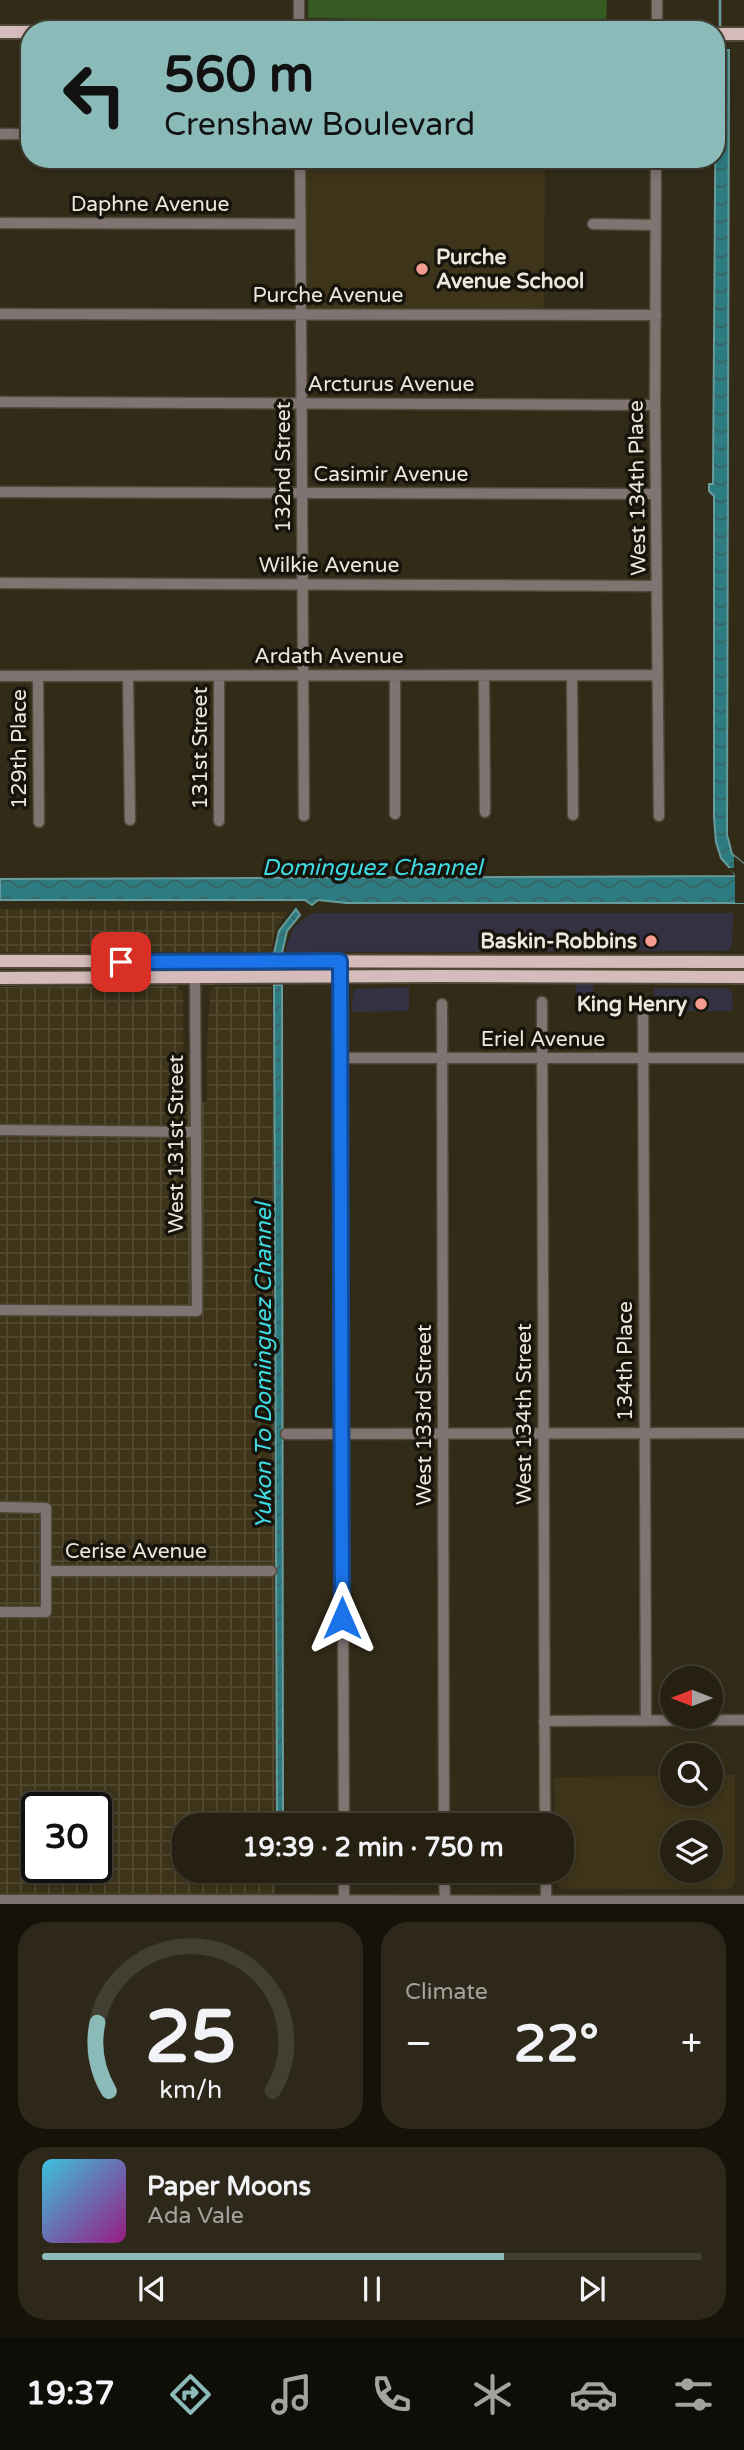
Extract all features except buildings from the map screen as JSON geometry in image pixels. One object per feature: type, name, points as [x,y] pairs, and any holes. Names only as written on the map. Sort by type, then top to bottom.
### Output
[{"type":"main road","points":[[0,32],[21,32]]},
{"type":"main road","points":[[0,961],[744,962]]},
{"type":"main road","points":[[195,962],[195,977]]},
{"type":"main road","points":[[0,978],[744,977]]},
{"type":"street","points":[[299,0],[299,21]]},
{"type":"street","points":[[657,0],[657,21]]},
{"type":"street","points":[[0,134],[21,134]]},
{"type":"street","name":"132nd Street","points":[[300,168],[304,816]]},
{"type":"street","name":"West 134th Place","points":[[656,168],[659,816]]},
{"type":"street","name":"Daphne Avenue","points":[[0,223],[300,224]]},
{"type":"street","points":[[593,225],[656,225]]},
{"type":"street","name":"Purche Avenue","points":[[0,314],[656,315]]},
{"type":"street","name":"Arcturus Avenue","points":[[0,402],[655,405]]},
{"type":"street","name":"Casimir Avenue","points":[[0,492],[656,494]]},
{"type":"street","name":"Wilkie Avenue","points":[[0,583],[657,586]]},
{"type":"street","name":"Ardath Avenue","points":[[0,676],[657,675]]},
{"type":"street","name":"129th Place","points":[[38,676],[39,822]]},
{"type":"street","points":[[128,676],[130,820]]},
{"type":"street","name":"131st Street","points":[[219,676],[219,821]]},
{"type":"street","points":[[395,814],[396,676]]},
{"type":"street","points":[[484,676],[485,812]]},
{"type":"street","points":[[572,676],[573,815]]},
{"type":"street","points":[[340,961],[344,1813]]},
{"type":"street","name":"West 131st Street","points":[[0,1310],[197,1311],[195,977]]},
{"type":"street","name":"134th Place","points":[[643,1001],[646,1721]]},
{"type":"street","name":"West 134th Street","points":[[542,1002],[545,1813]]},
{"type":"street","name":"West 133rd Street","points":[[442,1004],[444,1813]]},
{"type":"street","name":"Eriel Avenue","points":[[341,1058],[744,1058]]},
{"type":"street","points":[[0,1130],[195,1132]]},
{"type":"street","points":[[286,1434],[744,1433]]},
{"type":"street","points":[[0,1507],[46,1507],[46,1571]]},
{"type":"street","name":"Cerise Avenue","points":[[0,1612],[46,1612],[46,1571],[271,1570]]},
{"type":"street","points":[[544,1721],[744,1720]]},
{"type":"street","points":[[344,1883],[344,1902]]},
{"type":"street","points":[[444,1883],[444,1901]]},
{"type":"street","points":[[546,1883],[546,1902]]},
{"type":"street","points":[[0,1900],[278,1903],[744,1901]]},
{"type":"shaded area","name":"Purche Avenue School","points":[[300,168],[545,168],[544,315],[301,315]]},
{"type":"shaded area","points":[[0,909],[287,912],[275,931],[271,952],[0,952]]},
{"type":"shaded area","points":[[312,913],[733,913],[732,945],[728,951],[286,952],[294,927]]},
{"type":"shaded area","points":[[575,977],[593,977],[593,1010],[577,1010]]},
{"type":"shaded area","points":[[177,986],[183,992],[184,1101],[207,1102],[210,992],[215,987],[272,987],[276,1813],[172,1813],[172,1883],[276,1883],[276,1891],[267,1901],[0,1900],[0,987]]},
{"type":"shaded area","points":[[409,987],[409,1011],[352,1012],[353,992],[356,989]]},
{"type":"shaded area","points":[[654,988],[727,988],[732,993],[733,1011],[656,1011]]},
{"type":"shaded area","points":[[723,1775],[735,1775],[735,1883],[730,1889],[561,1889],[556,1883],[574,1883],[574,1813],[555,1813],[554,1777],[660,1776],[660,1806],[723,1806]]},
{"type":"green space","points":[[308,0],[607,0],[606,21],[308,18]]},
{"type":"water","points":[[725,50],[729,50],[727,835],[732,854],[744,864],[744,903],[346,903],[318,900],[312,905],[305,900],[0,900],[0,879],[737,876],[721,858],[716,842],[714,817],[714,496],[709,491],[709,484],[713,484],[715,168],[725,168]]},
{"type":"water","points":[[296,909],[300,915],[287,931],[282,953],[274,953],[279,931]]},
{"type":"water","points":[[274,985],[282,985],[283,1813],[277,1813]]},
{"type":"pier","points":[[734,856],[744,864],[744,903],[735,903],[735,874],[728,868],[734,868]]},
{"type":"waterway","points":[[720,0],[720,21]]},
{"type":"place","name":"Purche Avenue School","points":[[422,269]]},
{"type":"place","name":"Baskin-Robbins","points":[[651,941]]},
{"type":"place","name":"King Henry","points":[[701,1004]]},
{"type":"route","points":[[121,962],[340,961],[342,1618]]},
{"type":"water label","name":"Dominguez Channel","points":[[372,867]]},
{"type":"water label","name":"Yukon To Dominguez Channel","points":[[263,1366]]}]
